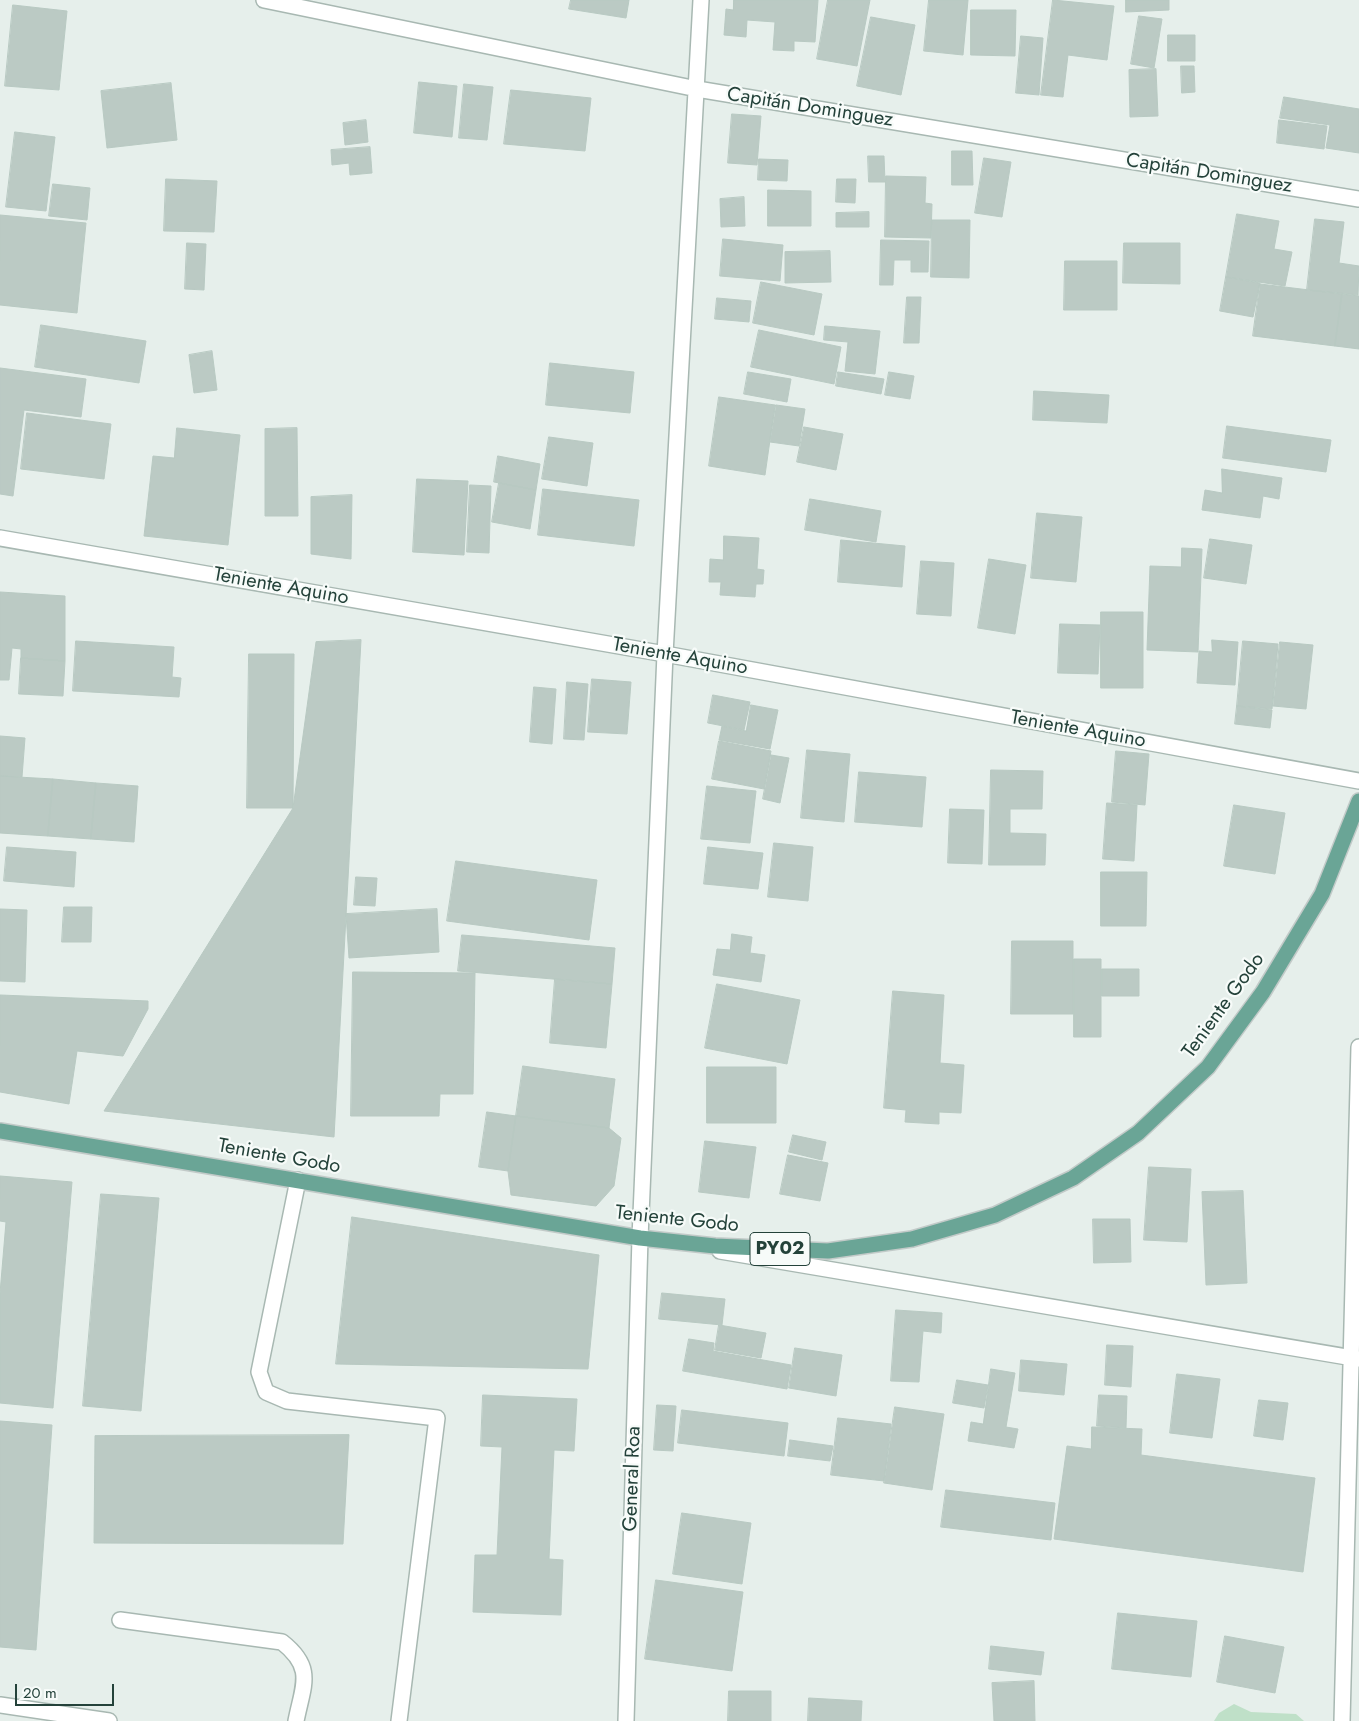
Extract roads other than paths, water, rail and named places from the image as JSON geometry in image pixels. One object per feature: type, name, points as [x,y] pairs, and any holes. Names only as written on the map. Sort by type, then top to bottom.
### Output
[{"type":"main road","name":"Teniente Godo","points":[[0,1131],[640,1238],[715,1246],[828,1251],[912,1238],[995,1215],[1072,1178],[1138,1133],[1208,1067],[1263,992],[1322,894],[1359,801]]},
{"type":"street","name":"Capitán Dominguez","points":[[264,0],[698,89],[1359,199]]},
{"type":"street","name":"General Roa","points":[[626,1721],[640,1238],[665,654],[698,89],[701,0]]},
{"type":"street","name":"Teniente Aquino","points":[[0,538],[665,654],[1359,781]]},
{"type":"street","points":[[1342,1721],[1355,1358],[1359,1047]]},
{"type":"street","points":[[298,1180],[259,1372],[266,1392],[287,1401],[437,1418],[399,1721]]},
{"type":"street","points":[[640,1238],[1355,1358]]},
{"type":"street","points":[[120,1620],[282,1642],[297,1654],[305,1672],[296,1721]]},
{"type":"street","points":[[0,1705],[109,1721]]}]
